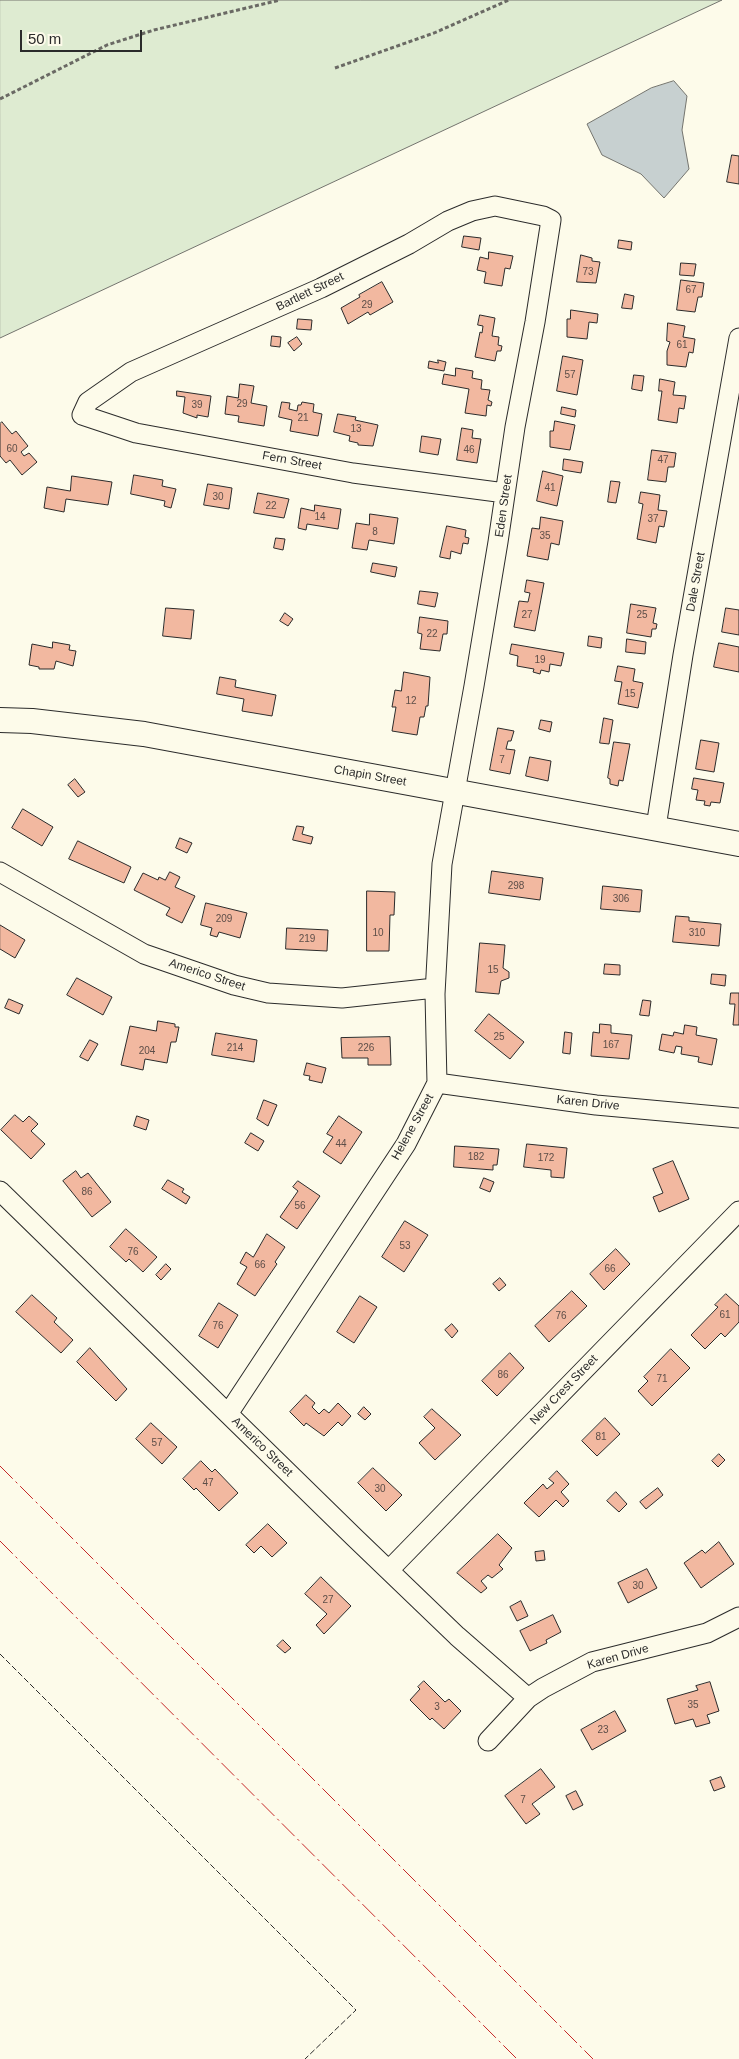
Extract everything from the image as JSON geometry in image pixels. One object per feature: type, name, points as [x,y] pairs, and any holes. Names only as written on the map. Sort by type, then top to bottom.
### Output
[{"type":"main road","name":"Chapin Street","points":[[0,720],[32,721],[144,734],[656,827],[739,844]]},
{"type":"street","name":"Bartlett Street","points":[[82,415],[88,402],[131,372],[321,288],[472,211],[495,206],[543,216],[552,220]]},
{"type":"street","name":"Eden Street","points":[[455,792],[552,220]]},
{"type":"street","name":"Dale Street","points":[[656,827],[682,655],[739,338]]},
{"type":"street","name":"Fern Street","points":[[82,415],[136,433],[353,473],[506,493]]},
{"type":"street","name":"Helene Street","points":[[228,1414],[406,1144],[437,1083],[435,988],[442,864],[455,792]]},
{"type":"street","name":"Americo Street","points":[[0,872],[144,954],[234,985],[268,993],[342,998],[435,988]]},
{"type":"street","name":"Karen Drive","points":[[437,1083],[596,1105],[739,1118]]},
{"type":"street","name":"Americo Street","points":[[0,1190],[457,1636],[528,1698]]},
{"type":"street","name":"New Crest Street","points":[[389,1570],[739,1211]]},
{"type":"street","name":"Karen Drive","points":[[488,1741],[528,1698],[592,1662],[706,1633],[739,1617]]},
{"type":"path","points":[[0,99],[108,45],[154,30],[280,0]]},
{"type":"path","points":[[334,68],[434,33],[509,0]]},
{"type":"green space","points":[[0,0],[722,0],[0,338]]},
{"type":"shaded area","points":[[674,81],[687,96],[682,130],[689,169],[664,198],[641,174],[602,155],[587,124],[651,88]]},
{"type":"building","points":[[732,155],[739,156],[739,184],[727,182]]},
{"type":"building","points":[[464,236],[481,238],[479,250],[462,247]]},
{"type":"building","points":[[619,240],[632,242],[631,250],[618,248]]},
{"type":"building","points":[[489,252],[513,256],[510,269],[505,268],[502,286],[484,283],[486,272],[477,270],[480,257],[488,259]]},
{"type":"building","points":[[581,255],[592,258],[592,261],[600,262],[596,283],[577,282]]},
{"type":"building","points":[[681,263],[696,264],[694,276],[680,275]]},
{"type":"building","points":[[681,280],[704,283],[702,297],[698,297],[695,312],[677,310]]},
{"type":"building","points":[[382,282],[393,302],[370,315],[368,312],[348,324],[341,308]]},
{"type":"building","points":[[625,294],[634,296],[632,309],[622,308]]},
{"type":"building","points":[[571,310],[598,314],[597,323],[589,322],[587,339],[567,337],[567,319],[570,319]]},
{"type":"building","points":[[480,315],[495,318],[492,336],[499,337],[498,345],[502,346],[501,351],[497,351],[495,361],[475,357],[483,326],[478,325]]},
{"type":"building","points":[[298,319],[312,320],[311,330],[297,329]]},
{"type":"building","points":[[668,323],[685,326],[683,337],[695,339],[693,353],[689,352],[686,367],[667,365],[667,351],[670,342],[667,341]]},
{"type":"building","points":[[272,336],[281,337],[280,347],[271,346]]},
{"type":"building","points":[[297,337],[302,344],[294,351],[288,343]]},
{"type":"building","points":[[563,356],[583,360],[577,395],[557,391]]},
{"type":"building","points":[[438,360],[446,362],[444,371],[428,368],[429,361],[438,363]]},
{"type":"building","points":[[456,368],[473,371],[472,378],[482,380],[481,389],[490,390],[488,400],[492,402],[491,406],[487,405],[486,416],[465,413],[469,389],[442,384],[444,374],[455,376]]},
{"type":"building","points":[[634,375],[644,376],[642,391],[632,389]]},
{"type":"building","points":[[660,379],[675,382],[673,395],[686,396],[684,409],[679,408],[677,423],[658,420],[662,391],[659,391]]},
{"type":"building","points":[[240,384],[254,386],[251,403],[267,406],[264,426],[238,422],[239,416],[225,414],[227,396],[238,398]]},
{"type":"building","points":[[177,391],[211,396],[208,417],[197,415],[197,418],[183,413],[185,397],[177,396]]},
{"type":"building","points":[[282,402],[290,403],[289,409],[297,411],[298,405],[301,405],[302,402],[314,404],[313,412],[322,414],[318,436],[290,431],[292,420],[279,417]]},
{"type":"building","points":[[562,407],[576,410],[575,417],[561,414]]},
{"type":"building","points":[[338,414],[356,417],[355,420],[378,425],[373,446],[358,445],[358,443],[349,441],[350,436],[334,432]]},
{"type":"building","points":[[555,421],[575,425],[570,450],[550,447],[550,431],[553,431]]},
{"type":"building","points":[[2,422],[12,434],[16,431],[28,446],[21,452],[24,456],[29,453],[37,462],[22,475],[10,460],[6,463],[0,456],[0,424]]},
{"type":"building","points":[[462,428],[473,430],[472,438],[481,439],[477,463],[457,460]]},
{"type":"building","points":[[422,436],[441,439],[438,455],[420,452]]},
{"type":"building","points":[[652,450],[676,453],[674,467],[668,467],[666,482],[648,480]]},
{"type":"building","points":[[564,459],[583,462],[581,473],[563,470]]},
{"type":"building","points":[[543,471],[563,476],[557,506],[537,501]]},
{"type":"building","points":[[134,475],[163,480],[162,486],[176,489],[171,508],[164,506],[165,501],[131,494]]},
{"type":"building","points":[[72,476],[112,482],[108,505],[66,499],[64,512],[44,508],[47,487],[70,491]]},
{"type":"building","points":[[611,481],[620,482],[616,503],[608,502]]},
{"type":"building","points":[[208,484],[232,488],[229,509],[204,505]]},
{"type":"building","points":[[641,492],[660,495],[658,510],[667,511],[664,527],[659,526],[656,543],[637,539],[643,504],[639,503]]},
{"type":"building","points":[[258,493],[289,499],[284,518],[254,513]]},
{"type":"building","points":[[315,505],[341,509],[338,529],[307,524],[306,530],[298,528],[301,508],[314,511]]},
{"type":"building","points":[[370,514],[398,518],[394,544],[369,540],[367,550],[352,548],[356,523],[369,525]]},
{"type":"building","points":[[541,517],[563,521],[559,545],[551,543],[548,560],[527,556],[532,528],[539,529]]},
{"type":"building","points":[[447,526],[466,530],[465,537],[469,538],[468,544],[463,543],[461,554],[451,551],[450,559],[440,557]]},
{"type":"building","points":[[276,538],[285,539],[283,550],[274,548]]},
{"type":"building","points":[[373,563],[397,567],[395,577],[371,572]]},
{"type":"building","points":[[527,580],[544,583],[535,631],[514,627],[519,601],[528,602],[530,593],[525,592]]},
{"type":"building","points":[[420,591],[438,593],[435,607],[418,604]]},
{"type":"building","points":[[631,604],[656,608],[653,623],[657,624],[656,629],[652,629],[651,637],[627,633]]},
{"type":"building","points":[[166,608],[194,610],[191,639],[163,636]]},
{"type":"building","points":[[726,608],[739,610],[739,635],[722,632]]},
{"type":"building","points":[[285,613],[293,619],[288,626],[280,621]]},
{"type":"building","points":[[420,617],[448,621],[447,634],[443,634],[440,651],[420,649],[422,634],[418,633]]},
{"type":"building","points":[[589,636],[602,638],[601,648],[588,646]]},
{"type":"building","points":[[627,639],[646,642],[645,654],[626,652]]},
{"type":"building","points":[[53,642],[70,645],[69,650],[76,651],[73,666],[56,661],[54,669],[39,669],[39,667],[29,665],[32,644],[52,648]]},
{"type":"building","points":[[719,643],[739,647],[739,672],[714,667]]},
{"type":"building","points":[[512,644],[564,653],[561,666],[550,664],[549,672],[541,670],[540,674],[533,672],[534,669],[517,666],[518,656],[510,654]]},
{"type":"building","points":[[618,666],[635,669],[633,681],[643,683],[638,708],[618,704],[622,682],[615,681]]},
{"type":"building","points":[[404,672],[430,677],[428,706],[426,706],[424,717],[420,717],[417,735],[392,731],[396,707],[392,707],[395,690],[401,691]]},
{"type":"building","points":[[220,677],[236,680],[235,687],[276,695],[272,716],[242,711],[244,699],[217,694]]},
{"type":"building","points":[[604,718],[613,720],[609,744],[600,743]]},
{"type":"building","points":[[541,720],[552,722],[550,732],[539,729]]},
{"type":"building","points":[[498,728],[514,731],[506,749],[515,750],[510,774],[490,770]]},
{"type":"building","points":[[701,740],[719,743],[714,772],[696,769]]},
{"type":"building","points":[[614,742],[630,744],[623,781],[619,780],[618,786],[610,784],[610,779],[608,778]]},
{"type":"building","points":[[530,757],[551,761],[548,781],[526,776]]},
{"type":"building","points":[[694,778],[724,783],[720,803],[711,802],[710,806],[704,805],[705,801],[696,800],[698,790],[692,789]]},
{"type":"building","points":[[75,779],[85,792],[78,797],[68,785]]},
{"type":"building","points":[[23,809],[53,827],[42,846],[12,828]]},
{"type":"building","points":[[297,826],[304,827],[302,834],[313,837],[311,844],[293,840]]},
{"type":"building","points":[[180,838],[192,843],[187,853],[176,848]]},
{"type":"building","points":[[78,841],[131,867],[124,883],[69,859]]},
{"type":"building","points":[[492,871],[543,878],[540,900],[489,893]]},
{"type":"building","points":[[170,872],[180,877],[175,887],[195,896],[182,923],[166,915],[170,908],[134,890],[143,873],[158,880],[159,877],[165,880]]},
{"type":"building","points":[[603,886],[642,890],[640,912],[601,909]]},
{"type":"building","points":[[367,891],[395,892],[394,915],[390,915],[389,951],[367,951]]},
{"type":"building","points":[[206,903],[247,913],[240,938],[219,932],[217,937],[210,935],[212,928],[201,925]]},
{"type":"building","points":[[676,916],[689,917],[689,921],[721,924],[719,946],[673,942]]},
{"type":"building","points":[[0,925],[25,940],[15,958],[0,949]]},
{"type":"building","points":[[287,928],[328,930],[327,951],[286,949]]},
{"type":"building","points":[[480,943],[505,945],[503,968],[509,972],[509,978],[501,981],[499,994],[476,992]]},
{"type":"building","points":[[605,964],[620,965],[620,975],[604,974]]},
{"type":"building","points":[[712,974],[726,975],[725,986],[711,984]]},
{"type":"building","points":[[77,978],[112,997],[103,1015],[67,995]]},
{"type":"building","points":[[731,993],[739,993],[739,1025],[733,1025],[735,1004],[730,1004]]},
{"type":"building","points":[[9,999],[23,1005],[19,1014],[5,1008]]},
{"type":"building","points":[[643,1000],[651,1001],[649,1016],[640,1015]]},
{"type":"building","points":[[489,1014],[524,1042],[510,1059],[475,1031]]},
{"type":"building","points":[[158,1021],[175,1024],[175,1027],[179,1027],[176,1042],[171,1042],[167,1063],[145,1059],[143,1070],[121,1065],[130,1026],[156,1031]]},
{"type":"building","points":[[600,1024],[611,1025],[611,1033],[632,1035],[629,1059],[591,1056],[593,1032],[599,1033]]},
{"type":"building","points":[[685,1025],[697,1027],[696,1035],[717,1039],[712,1065],[698,1062],[699,1057],[681,1054],[682,1047],[676,1046],[674,1053],[659,1050],[662,1034],[673,1036],[674,1032],[683,1034]]},
{"type":"building","points":[[565,1032],[572,1033],[570,1054],[563,1053]]},
{"type":"building","points":[[216,1033],[257,1040],[254,1062],[212,1055]]},
{"type":"building","points":[[390,1037],[391,1065],[368,1065],[368,1058],[342,1058],[341,1038]]},
{"type":"building","points":[[90,1040],[98,1044],[88,1061],[80,1057]]},
{"type":"building","points":[[307,1063],[326,1068],[322,1083],[309,1080],[310,1076],[304,1075]]},
{"type":"building","points":[[264,1100],[277,1105],[268,1126],[257,1119]]},
{"type":"building","points":[[15,1115],[23,1122],[29,1116],[38,1124],[31,1131],[45,1144],[31,1159],[1,1130]]},
{"type":"building","points":[[137,1116],[149,1120],[146,1130],[134,1126]]},
{"type":"building","points":[[339,1116],[362,1132],[341,1164],[323,1152],[333,1137],[327,1134]]},
{"type":"building","points":[[251,1133],[264,1141],[258,1151],[245,1143]]},
{"type":"building","points":[[527,1144],[567,1148],[564,1178],[551,1177],[551,1170],[524,1167]]},
{"type":"building","points":[[455,1146],[499,1149],[497,1165],[493,1165],[493,1170],[454,1167]]},
{"type":"building","points":[[673,1161],[689,1199],[659,1212],[653,1197],[663,1193],[653,1169]]},
{"type":"building","points":[[76,1171],[81,1178],[88,1173],[111,1202],[92,1217],[63,1181]]},
{"type":"building","points":[[484,1178],[494,1182],[490,1192],[480,1188]]},
{"type":"building","points":[[168,1180],[184,1189],[182,1192],[190,1197],[186,1204],[162,1189]]},
{"type":"building","points":[[298,1181],[320,1196],[297,1229],[280,1217],[298,1191],[293,1187]]},
{"type":"building","points":[[405,1221],[428,1235],[404,1272],[382,1257]]},
{"type":"building","points":[[126,1229],[157,1257],[143,1272],[129,1259],[126,1262],[110,1247]]},
{"type":"building","points":[[267,1234],[285,1247],[275,1262],[277,1264],[255,1296],[237,1284],[247,1267],[240,1263],[246,1252],[253,1257]]},
{"type":"building","points":[[616,1249],[630,1264],[604,1290],[590,1274]]},
{"type":"building","points":[[166,1264],[171,1269],[161,1280],[156,1275]]},
{"type":"building","points":[[500,1278],[506,1285],[499,1291],[493,1284]]},
{"type":"building","points":[[572,1291],[587,1306],[549,1342],[535,1326]]},
{"type":"building","points":[[726,1294],[739,1306],[739,1322],[725,1337],[721,1333],[705,1349],[691,1335],[718,1307],[715,1305]]},
{"type":"building","points":[[32,1295],[57,1318],[54,1322],[73,1340],[61,1353],[16,1312]]},
{"type":"building","points":[[360,1296],[377,1307],[354,1343],[337,1332]]},
{"type":"building","points":[[219,1303],[238,1315],[218,1348],[199,1336]]},
{"type":"building","points":[[452,1324],[458,1331],[452,1338],[445,1330]]},
{"type":"building","points":[[90,1348],[127,1389],[116,1401],[77,1362]]},
{"type":"building","points":[[671,1349],[690,1368],[652,1406],[638,1391],[648,1381],[644,1377]]},
{"type":"building","points":[[510,1353],[524,1368],[497,1396],[482,1381]]},
{"type":"building","points":[[306,1395],[315,1403],[312,1407],[319,1414],[324,1409],[329,1413],[338,1403],[351,1416],[342,1426],[338,1422],[324,1436],[306,1423],[304,1426],[290,1412]]},
{"type":"building","points":[[364,1407],[371,1414],[365,1420],[358,1414]]},
{"type":"building","points":[[432,1409],[461,1435],[435,1460],[419,1443],[435,1428],[424,1417]]},
{"type":"building","points":[[605,1418],[620,1434],[597,1456],[582,1441]]},
{"type":"building","points":[[151,1423],[177,1447],[162,1464],[136,1439]]},
{"type":"building","points":[[719,1454],[725,1460],[718,1467],[712,1461]]},
{"type":"building","points":[[201,1461],[212,1472],[215,1469],[238,1493],[219,1511],[196,1488],[194,1490],[183,1479]]},
{"type":"building","points":[[373,1468],[402,1495],[386,1511],[358,1483]]},
{"type":"building","points":[[557,1471],[569,1484],[561,1492],[569,1501],[563,1507],[556,1500],[539,1517],[524,1503],[543,1484],[547,1489],[554,1483],[549,1479]]},
{"type":"building","points":[[658,1488],[663,1495],[646,1509],[640,1502]]},
{"type":"building","points":[[616,1492],[627,1504],[619,1512],[607,1501]]},
{"type":"building","points":[[268,1524],[287,1543],[272,1557],[261,1546],[254,1553],[246,1545]]},
{"type":"building","points":[[498,1534],[512,1548],[499,1565],[503,1569],[492,1578],[488,1575],[481,1581],[487,1588],[481,1593],[457,1573]]},
{"type":"building","points":[[719,1542],[734,1564],[701,1588],[684,1563],[702,1550],[705,1553]]},
{"type":"building","points":[[544,1551],[545,1560],[536,1561],[535,1552]]},
{"type":"building","points":[[647,1569],[657,1588],[628,1603],[618,1583]]},
{"type":"building","points":[[321,1577],[351,1606],[324,1634],[316,1625],[327,1614],[305,1594]]},
{"type":"building","points":[[521,1601],[528,1616],[517,1621],[510,1607]]},
{"type":"building","points":[[553,1615],[561,1632],[546,1640],[547,1643],[530,1651],[520,1631]]},
{"type":"building","points":[[283,1640],[291,1648],[285,1653],[277,1646]]},
{"type":"building","points":[[424,1681],[445,1702],[449,1699],[461,1711],[444,1729],[432,1718],[430,1720],[410,1700],[420,1689],[418,1687]]},
{"type":"building","points":[[710,1682],[719,1711],[707,1715],[710,1723],[696,1727],[693,1719],[675,1724],[667,1699],[698,1690],[696,1686]]},
{"type":"building","points":[[615,1711],[626,1731],[592,1750],[581,1730]]},
{"type":"building","points":[[541,1769],[555,1787],[532,1804],[540,1814],[526,1824],[505,1796]]},
{"type":"building","points":[[721,1777],[725,1787],[714,1791],[710,1781]]},
{"type":"building","points":[[576,1791],[583,1805],[573,1810],[566,1796]]},
{"type":"fence","points":[[0,1654],[356,2010],[305,2059]]},
{"type":"power","points":[[0,1466],[593,2059]]},
{"type":"power","points":[[0,1541],[517,2059]]}]
